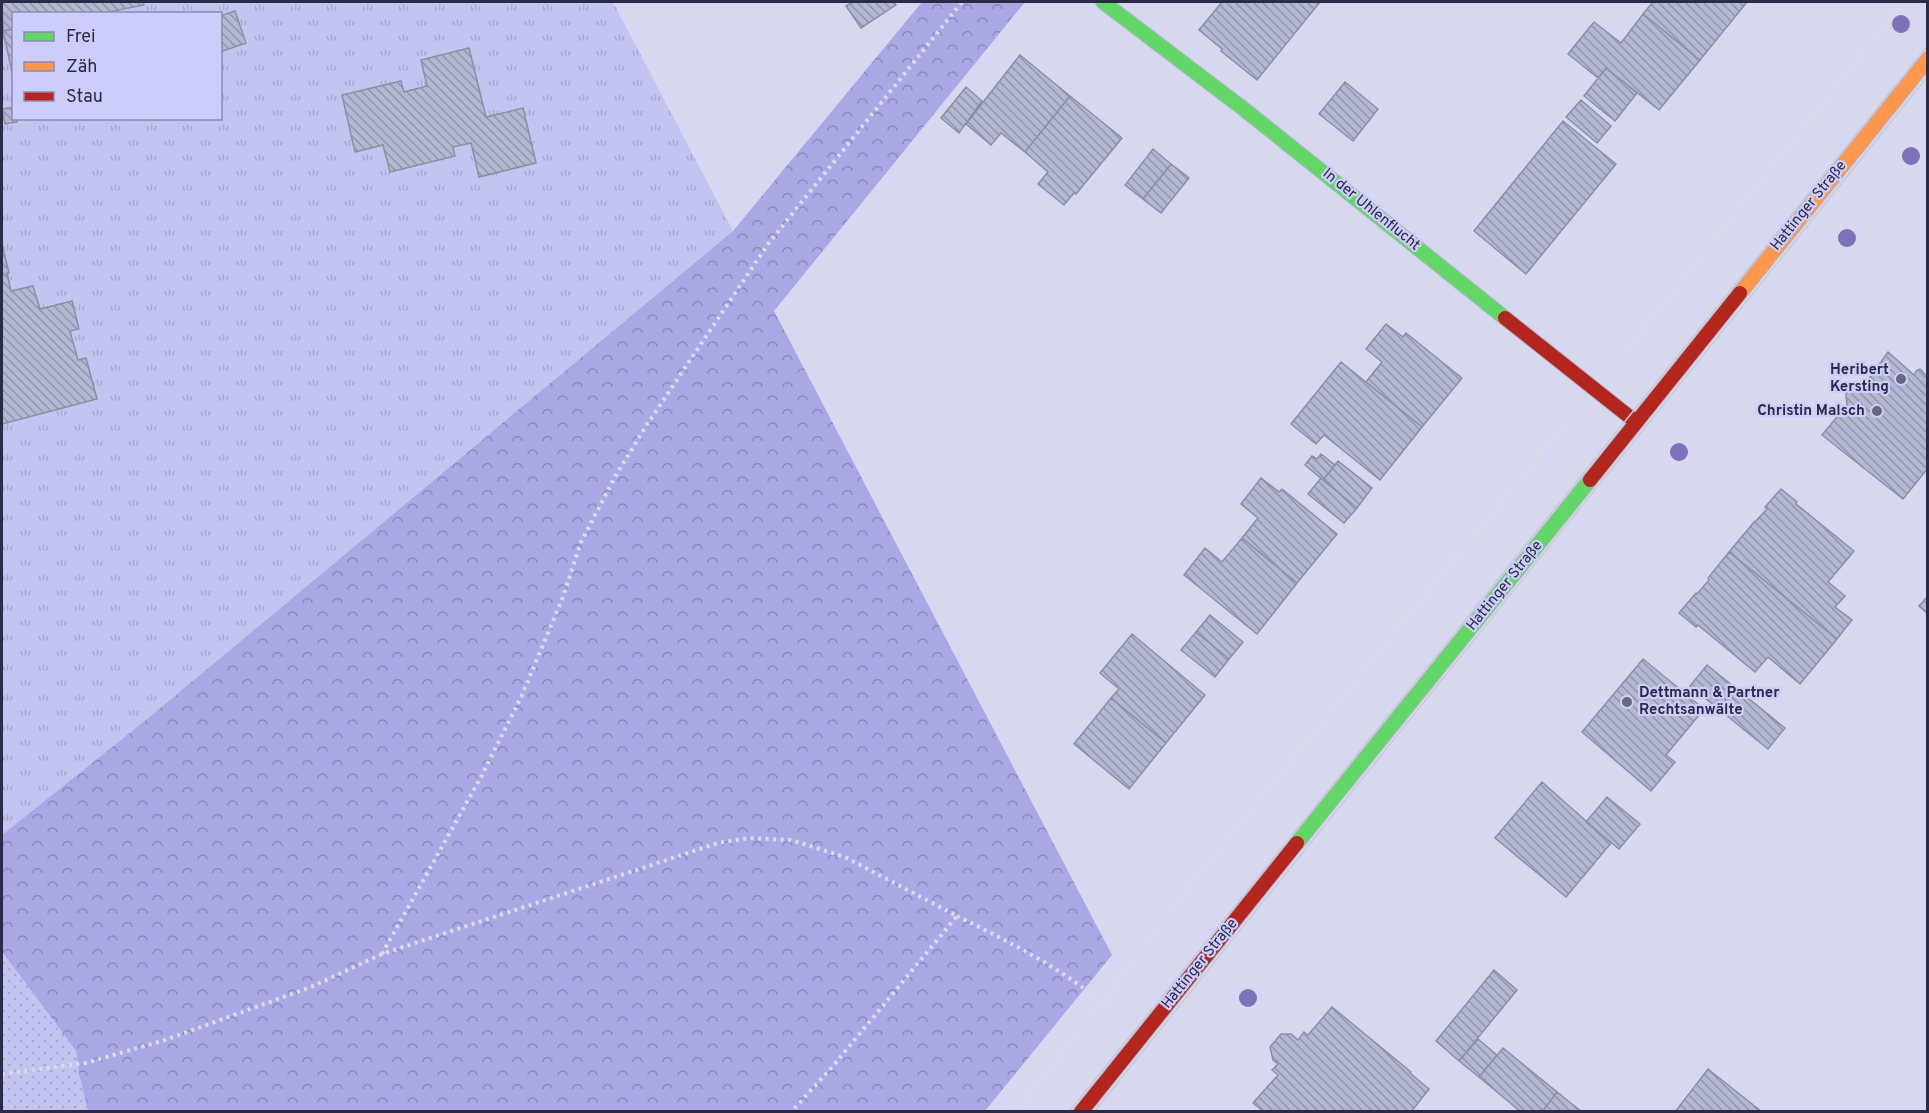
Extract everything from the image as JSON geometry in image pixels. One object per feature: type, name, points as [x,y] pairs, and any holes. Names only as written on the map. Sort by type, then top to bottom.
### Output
[{"type":"main road","name":"In der Uhlenflucht","points":[[1103,2],[1254,117],[1636,422]]},
{"type":"main road","name":"Hattinger Straße","points":[[1081,1112],[1928,59]]},
{"type":"path","points":[[382,954],[480,777],[522,695],[563,597],[581,542],[616,475],[648,423],[768,244],[962,2]]},
{"type":"path","points":[[1015,1112],[1199,874],[1595,389],[1904,2]]},
{"type":"path","points":[[2,1074],[86,1063],[124,1053],[311,987],[382,954],[718,843],[749,838],[791,840],[845,857],[1009,941],[1083,988],[1142,1036]]},
{"type":"path","points":[[791,1112],[833,1066],[957,916]]},
{"type":"green space","points":[[2,2],[613,2],[733,231],[147,719],[2,835]]},
{"type":"green space","points":[[922,2],[1025,2],[774,311],[1112,955],[985,1111],[88,1111],[76,1051],[2,952],[2,835],[147,719],[733,231]]},
{"type":"green space","points":[[2,952],[76,1051],[88,1111],[2,1111]]},
{"type":"building","points":[[2,2],[143,2],[144,5],[108,12],[12,12],[12,29],[3,31]]},
{"type":"building","points":[[853,2],[893,2],[896,5],[861,28],[846,6]]},
{"type":"building","points":[[1222,2],[1320,2],[1257,80],[1199,30]]},
{"type":"building","points":[[1653,2],[1747,2],[1700,60],[1643,14]]},
{"type":"building","points":[[235,11],[246,43],[222,51],[222,15]]},
{"type":"building","points":[[1643,14],[1700,60],[1659,110],[1606,68],[1598,78],[1568,54],[1594,22],[1621,43]]},
{"type":"building","points":[[12,29],[12,72],[3,31]]},
{"type":"building","points":[[469,48],[486,117],[523,108],[536,163],[479,177],[471,143],[453,147],[455,156],[390,172],[383,145],[355,152],[342,95],[401,81],[404,92],[427,86],[421,60]]},
{"type":"building","points":[[1020,55],[1070,96],[1025,152],[1001,133],[991,145],[966,124]]},
{"type":"building","points":[[1606,68],[1637,93],[1615,121],[1584,96]]},
{"type":"building","points":[[1345,82],[1378,109],[1353,141],[1319,114]]},
{"type":"building","points":[[966,87],[982,101],[959,133],[941,118]]},
{"type":"building","points":[[1070,96],[1122,138],[1076,194],[1074,193],[1064,205],[1038,184],[1048,172],[1025,152]]},
{"type":"building","points":[[1581,100],[1611,126],[1597,143],[1566,117]]},
{"type":"building","points":[[12,107],[12,120],[17,122],[5,124],[2,109]]},
{"type":"building","points":[[1563,121],[1616,164],[1526,274],[1474,231]]},
{"type":"building","points":[[1153,149],[1171,164],[1143,199],[1125,185]]},
{"type":"building","points":[[1171,164],[1189,178],[1161,213],[1143,199]]},
{"type":"building","points":[[2,244],[11,291],[33,286],[40,309],[72,301],[79,329],[70,331],[78,360],[86,358],[97,399],[2,424]]},
{"type":"building","points":[[1386,324],[1403,337],[1406,333],[1462,378],[1422,427],[1366,382],[1382,362],[1366,349]]},
{"type":"building","points":[[1888,352],[1914,375],[1920,369],[1928,377],[1928,468],[1903,499],[1822,435],[1847,405],[1846,394],[1853,384],[1865,384]]},
{"type":"building","points":[[1341,362],[1422,427],[1380,480],[1324,435],[1316,444],[1291,424]]},
{"type":"building","points":[[1321,454],[1335,465],[1323,480],[1305,465],[1312,456],[1317,459]]},
{"type":"building","points":[[1338,461],[1372,488],[1357,508],[1323,480]]},
{"type":"building","points":[[1261,478],[1279,492],[1282,489],[1337,534],[1297,583],[1242,538],[1258,518],[1241,504]]},
{"type":"building","points":[[1321,478],[1357,508],[1344,523],[1308,494]]},
{"type":"building","points":[[1781,489],[1854,551],[1828,582],[1845,596],[1835,607],[1852,620],[1837,639],[1729,552],[1767,509],[1765,507]]},
{"type":"building","points":[[1242,538],[1297,583],[1257,634],[1184,575],[1205,548],[1222,562]]},
{"type":"building","points":[[1729,552],[1837,639],[1800,684],[1768,657],[1755,672],[1698,625],[1696,627],[1679,613],[1709,580],[1708,578]]},
{"type":"building","points":[[1928,596],[1928,614],[1919,606]]},
{"type":"building","points":[[1210,615],[1243,642],[1229,659],[1196,632]]},
{"type":"building","points":[[1196,632],[1229,659],[1215,677],[1181,650]]},
{"type":"building","points":[[1132,634],[1205,695],[1166,743],[1111,698],[1119,689],[1100,673]]},
{"type":"building","points":[[1643,659],[1704,709],[1666,755],[1675,762],[1651,791],[1582,732]]},
{"type":"building","points":[[1707,665],[1785,728],[1768,749],[1690,686]]},
{"type":"building","points":[[1111,698],[1166,743],[1129,789],[1074,744]]},
{"type":"building","points":[[1542,782],[1611,843],[1566,897],[1495,838]]},
{"type":"building","points":[[1607,797],[1640,824],[1619,849],[1586,822]]},
{"type":"building","points":[[1494,970],[1517,990],[1459,1061],[1436,1041]]},
{"type":"building","points":[[1332,1007],[1429,1089],[1411,1112],[1264,1112],[1253,1103],[1278,1075],[1272,1070],[1278,1064],[1273,1060],[1270,1047],[1281,1034],[1291,1034],[1298,1040],[1304,1032],[1308,1035]]},
{"type":"building","points":[[1478,1039],[1497,1055],[1479,1077],[1459,1061]]},
{"type":"building","points":[[1503,1048],[1557,1092],[1542,1112],[1521,1112],[1479,1077]]},
{"type":"building","points":[[1708,1069],[1762,1112],[1675,1112]]},
{"type":"building","points":[[1557,1092],[1582,1112],[1542,1112]]},
{"type":"tram line","points":[[1069,1112],[1928,45]]},
{"type":"tram line","points":[[1094,1112],[1928,76]]},
{"type":"traffic: fast","points":[[1103,2],[1245,110],[1505,318]]},
{"type":"traffic: fast","points":[[1297,843],[1590,480]]},
{"type":"traffic: slow","points":[[1740,293],[1928,59]]},
{"type":"traffic: jam","points":[[1590,480],[1740,293]]},
{"type":"traffic: jam","points":[[1505,318],[1636,422]]},
{"type":"traffic: jam","points":[[1081,1112],[1297,843]]},
{"type":"place","name":"Heribert Kersting","points":[[1901,379]]},
{"type":"place","name":"Christin Malsch","points":[[1877,411]]},
{"type":"place","name":"Dettmann & Partner Rechtsanwälte","points":[[1627,702]]}]
